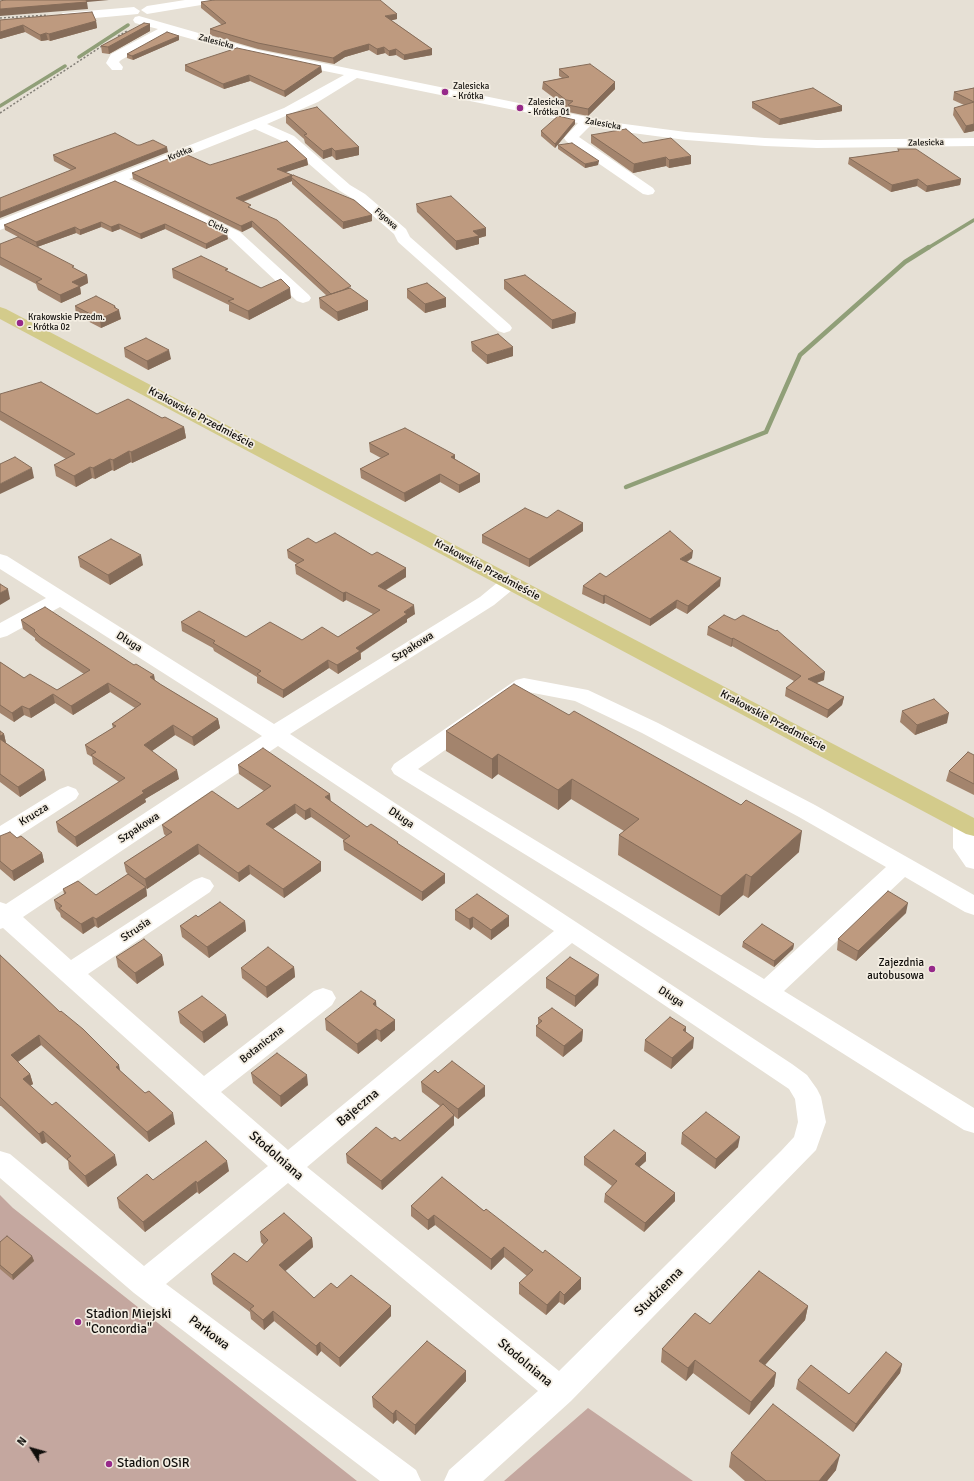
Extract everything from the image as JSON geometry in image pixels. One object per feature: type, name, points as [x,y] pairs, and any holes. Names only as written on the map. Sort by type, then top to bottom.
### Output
[{"type":"main road","name":"Krakowskie Przedmieście","points":[[0,312],[969,826]]},
{"type":"street","points":[[49,18],[89,15],[142,17],[182,2],[207,0]]},
{"type":"street","points":[[77,4],[89,15]]},
{"type":"street","name":"Zalesicka","points":[[142,17],[170,28],[248,51],[587,121],[686,136],[817,144],[974,142]]},
{"type":"street","points":[[117,67],[112,64],[116,57],[170,28]]},
{"type":"street","name":"Krótka","points":[[0,225],[255,124],[313,99],[356,73]]},
{"type":"street","points":[[587,121],[570,138],[648,191]]},
{"type":"street","name":"Figowa","points":[[255,124],[289,139],[345,188],[360,197],[401,232],[403,240],[504,328]]},
{"type":"street","name":"Cicha","points":[[117,179],[235,235],[303,298]]},
{"type":"street","name":"Długa","points":[[0,560],[276,735],[798,1082]]},
{"type":"street","name":"Szpakowa","points":[[2,916],[276,735],[487,601],[510,582]]},
{"type":"street","points":[[0,632],[60,598]]},
{"type":"street","points":[[974,906],[800,807],[650,728],[580,695],[524,685],[402,769],[628,906],[974,1122]]},
{"type":"street","name":"Krucza","points":[[0,836],[68,794]]},
{"type":"street","points":[[969,826],[965,848],[974,861]]},
{"type":"street","points":[[766,992],[903,865]]},
{"type":"street","name":"Strusia","points":[[69,974],[202,886]]},
{"type":"street","name":"Stodolniana","points":[[2,916],[288,1167],[560,1391]]},
{"type":"street","name":"Bajeczna","points":[[144,1284],[288,1167],[570,930]]},
{"type":"street","name":"Botaniczna","points":[[202,1092],[323,998]]},
{"type":"street","name":"Studzienna","points":[[460,1481],[560,1391],[792,1159],[806,1142],[812,1122],[812,1110],[808,1097],[798,1082]]},
{"type":"street","name":"Parkowa","points":[[0,1162],[144,1284],[405,1481]]},
{"type":"path","points":[[117,37],[142,17]]},
{"type":"path","points":[[0,113],[104,45]]},
{"type":"shaded area","name":"Stadion Miejski \"Concordia\"","points":[[0,1195],[13,1208],[357,1481],[0,1481]]},
{"type":"shaded area","points":[[588,1408],[693,1481],[504,1481]]},
{"type":"building","points":[[86,0],[87,2],[0,9],[0,1]]},
{"type":"building","points":[[214,0],[380,0],[397,14],[385,16],[432,49],[404,55],[396,49],[389,51],[384,47],[377,49],[369,44],[344,51],[333,58],[258,43],[210,29],[226,23],[201,2]]},
{"type":"building","points":[[92,12],[96,21],[49,34],[46,33],[40,35],[23,25],[0,32],[0,20]]},
{"type":"building","points":[[144,23],[150,24],[108,47],[101,46]]},
{"type":"building","points":[[167,32],[179,36],[132,56],[127,54]]},
{"type":"building","points":[[237,48],[321,66],[284,91],[249,75],[223,84],[185,65]]},
{"type":"building","points":[[590,64],[615,82],[588,109],[568,105],[573,101],[566,100],[543,82],[569,77],[559,69]]},
{"type":"building","points":[[813,88],[842,106],[780,119],[752,102]]},
{"type":"building","points":[[974,88],[974,102],[954,92]]},
{"type":"building","points":[[974,102],[974,124],[966,126],[954,108]]},
{"type":"building","points":[[317,107],[359,147],[335,151],[332,148],[323,151],[304,135],[307,134],[286,115]]},
{"type":"building","points":[[558,116],[575,120],[555,144],[541,131]]},
{"type":"building","points":[[626,129],[643,143],[671,138],[691,156],[669,160],[666,157],[634,164],[591,135]]},
{"type":"building","points":[[115,133],[137,145],[153,140],[167,147],[0,212],[0,198],[76,168],[53,155]]},
{"type":"building","points":[[287,141],[307,159],[277,169],[292,175],[236,198],[251,205],[248,207],[277,220],[351,286],[331,294],[252,221],[241,226],[132,173],[183,153],[210,165]]},
{"type":"building","points":[[572,143],[599,161],[585,164],[558,145]]},
{"type":"building","points":[[898,149],[916,149],[961,179],[927,186],[918,179],[892,185],[849,158],[899,151]]},
{"type":"building","points":[[293,175],[354,200],[372,215],[343,222],[291,177]]},
{"type":"building","points":[[115,181],[227,233],[206,244],[165,224],[140,234],[119,224],[111,227],[101,222],[80,230],[75,227],[36,242],[4,225]]},
{"type":"building","points":[[451,196],[486,228],[473,231],[479,236],[456,241],[416,204]]},
{"type":"building","points":[[18,237],[74,266],[72,267],[87,275],[72,282],[80,286],[60,295],[36,282],[42,279],[0,257],[0,244]]},
{"type":"building","points":[[201,256],[228,269],[225,270],[261,288],[281,279],[290,288],[248,311],[228,301],[234,299],[172,269]]},
{"type":"building","points":[[525,275],[576,313],[552,320],[504,280]]},
{"type":"building","points":[[427,283],[446,298],[425,304],[407,289]]},
{"type":"building","points":[[350,288],[368,301],[337,312],[319,298]]},
{"type":"building","points":[[96,296],[115,306],[114,307],[119,310],[100,319],[75,306]]},
{"type":"building","points":[[498,334],[513,347],[487,355],[471,342]]},
{"type":"building","points":[[146,338],[169,350],[147,361],[124,348]]},
{"type":"building","points":[[41,382],[97,414],[128,399],[162,418],[165,417],[184,427],[131,452],[129,451],[113,460],[110,459],[93,468],[90,467],[74,476],[54,465],[75,454],[0,411],[0,394]]},
{"type":"building","points":[[405,428],[455,455],[451,457],[480,474],[459,485],[440,474],[404,493],[360,469],[389,454],[369,443]]},
{"type":"building","points":[[15,457],[32,468],[0,484],[0,464]]},
{"type":"building","points":[[525,508],[547,518],[558,510],[583,523],[529,559],[482,535]]},
{"type":"building","points":[[670,531],[693,551],[680,559],[721,578],[688,606],[677,600],[650,619],[605,595],[603,596],[583,586],[600,573],[606,577]]},
{"type":"building","points":[[335,533],[372,555],[377,552],[406,568],[378,586],[414,605],[404,612],[407,614],[356,648],[360,651],[337,665],[328,660],[283,690],[257,674],[261,671],[213,643],[215,641],[181,622],[199,611],[246,637],[270,622],[302,640],[322,627],[338,637],[380,610],[346,592],[343,593],[295,565],[304,560],[287,550],[308,538],[316,543]]},
{"type":"building","points":[[111,539],[141,555],[108,575],[78,557]]},
{"type":"building","points":[[0,584],[8,589],[0,593]]},
{"type":"building","points":[[45,607],[134,665],[136,664],[154,675],[150,677],[218,719],[192,737],[173,725],[144,745],[177,770],[142,791],[144,793],[75,837],[56,822],[125,778],[91,755],[96,752],[85,745],[116,726],[112,724],[141,704],[108,683],[71,706],[53,694],[29,709],[22,706],[12,713],[0,705],[0,662],[24,678],[30,674],[57,690],[90,670],[40,637],[34,631],[35,630],[21,620]]},
{"type":"building","points":[[724,615],[735,620],[743,615],[776,631],[777,630],[825,672],[808,679],[844,697],[828,710],[786,688],[801,676],[733,638],[732,639],[708,627]]},
{"type":"building","points":[[514,684],[569,715],[574,711],[741,805],[746,800],[802,831],[751,877],[746,874],[721,896],[619,835],[639,819],[572,779],[558,790],[498,754],[492,759],[446,731]]},
{"type":"building","points":[[934,699],[949,713],[917,725],[902,711]]},
{"type":"building","points":[[0,739],[44,770],[18,787],[0,774]]},
{"type":"building","points":[[263,748],[330,794],[325,797],[367,827],[371,824],[445,874],[422,892],[343,841],[350,836],[310,808],[305,811],[295,804],[266,824],[321,862],[283,889],[249,865],[238,873],[198,844],[145,879],[124,863],[172,832],[162,825],[212,791],[238,809],[271,786],[238,765]]},
{"type":"building","points":[[968,752],[974,755],[974,784],[949,771]]},
{"type":"building","points":[[10,832],[17,838],[21,836],[42,853],[12,871],[0,861],[0,836]]},
{"type":"building","points":[[128,874],[146,887],[96,919],[93,917],[81,924],[59,908],[62,906],[54,900],[66,893],[63,889],[78,881],[96,895]]},
{"type":"building","points":[[888,891],[908,903],[858,951],[838,939]]},
{"type":"building","points":[[477,894],[509,916],[491,930],[473,917],[469,919],[455,910]]},
{"type":"building","points":[[220,902],[245,921],[207,947],[180,926],[196,915],[198,917]]},
{"type":"building","points":[[762,924],[794,944],[774,961],[743,942]]},
{"type":"building","points":[[144,939],[162,955],[135,973],[116,957]]},
{"type":"building","points":[[268,947],[294,967],[266,987],[241,968]]},
{"type":"building","points":[[0,955],[60,1012],[61,1011],[83,1029],[119,1065],[116,1067],[145,1093],[149,1091],[173,1113],[147,1132],[39,1035],[11,1055],[30,1074],[23,1079],[52,1105],[56,1102],[115,1155],[85,1176],[67,1159],[71,1156],[43,1131],[39,1134],[0,1097]]},
{"type":"building","points":[[570,957],[599,975],[575,996],[546,978]]},
{"type":"building","points":[[361,991],[376,1001],[373,1004],[395,1020],[380,1031],[376,1029],[357,1044],[325,1019]]},
{"type":"building","points":[[202,996],[226,1015],[202,1032],[178,1012]]},
{"type":"building","points":[[552,1008],[583,1030],[564,1046],[536,1026],[542,1021],[538,1018]]},
{"type":"building","points":[[670,1017],[686,1027],[683,1030],[694,1038],[672,1058],[645,1040]]},
{"type":"building","points":[[277,1053],[307,1075],[280,1096],[251,1073]]},
{"type":"building","points":[[452,1061],[485,1086],[458,1109],[421,1082],[435,1070],[438,1073]]},
{"type":"building","points":[[443,1104],[454,1115],[381,1181],[346,1154],[376,1127],[392,1139],[395,1137],[400,1141]]},
{"type":"building","points":[[706,1112],[740,1137],[716,1159],[682,1133]]},
{"type":"building","points":[[614,1130],[646,1153],[635,1164],[675,1193],[645,1223],[605,1194],[617,1181],[584,1157]]},
{"type":"building","points":[[206,1141],[227,1161],[197,1183],[196,1181],[143,1222],[117,1198],[147,1174],[153,1180]]},
{"type":"building","points":[[442,1177],[484,1211],[486,1209],[543,1253],[545,1250],[581,1278],[564,1295],[560,1291],[547,1305],[519,1283],[533,1270],[504,1247],[491,1259],[434,1215],[428,1220],[411,1206]]},
{"type":"building","points":[[284,1213],[312,1238],[279,1265],[314,1298],[331,1283],[337,1288],[351,1275],[391,1306],[339,1358],[320,1342],[316,1346],[273,1311],[263,1320],[250,1309],[254,1306],[211,1274],[234,1253],[247,1262],[268,1240],[260,1232]]},
{"type":"building","points":[[7,1236],[32,1256],[12,1275],[0,1265],[0,1242]]},
{"type":"building","points":[[759,1271],[808,1306],[759,1361],[776,1373],[751,1402],[695,1360],[688,1368],[662,1349],[695,1313],[710,1324]]},
{"type":"building","points":[[427,1341],[466,1371],[415,1425],[396,1410],[393,1414],[372,1397]]},
{"type":"building","points":[[886,1352],[902,1364],[856,1424],[798,1380],[811,1365],[849,1394]]},
{"type":"building","points":[[773,1404],[840,1455],[819,1481],[766,1481],[731,1453]]},
{"type":"waterway","points":[[79,57],[128,25]]},
{"type":"waterway","points":[[0,106],[65,66]]},
{"type":"waterway","points":[[928,248],[974,220]]},
{"type":"waterway","points":[[626,487],[766,432],[800,355],[905,262],[929,247]]},
{"type":"place","name":"Zalesicka - Krótka","points":[[445,92]]},
{"type":"place","name":"Zalesicka - Krótka 01","points":[[520,108]]},
{"type":"place","name":"Krakowskie Przedm. - Krótka 02","points":[[20,323]]},
{"type":"place","name":"Zajezdnia autobusowa","points":[[932,969]]},
{"type":"place","name":"Stadion Miejski \"Concordia\"","points":[[78,1322]]},
{"type":"place","name":"Stadion OSiR","points":[[109,1464]]}]
